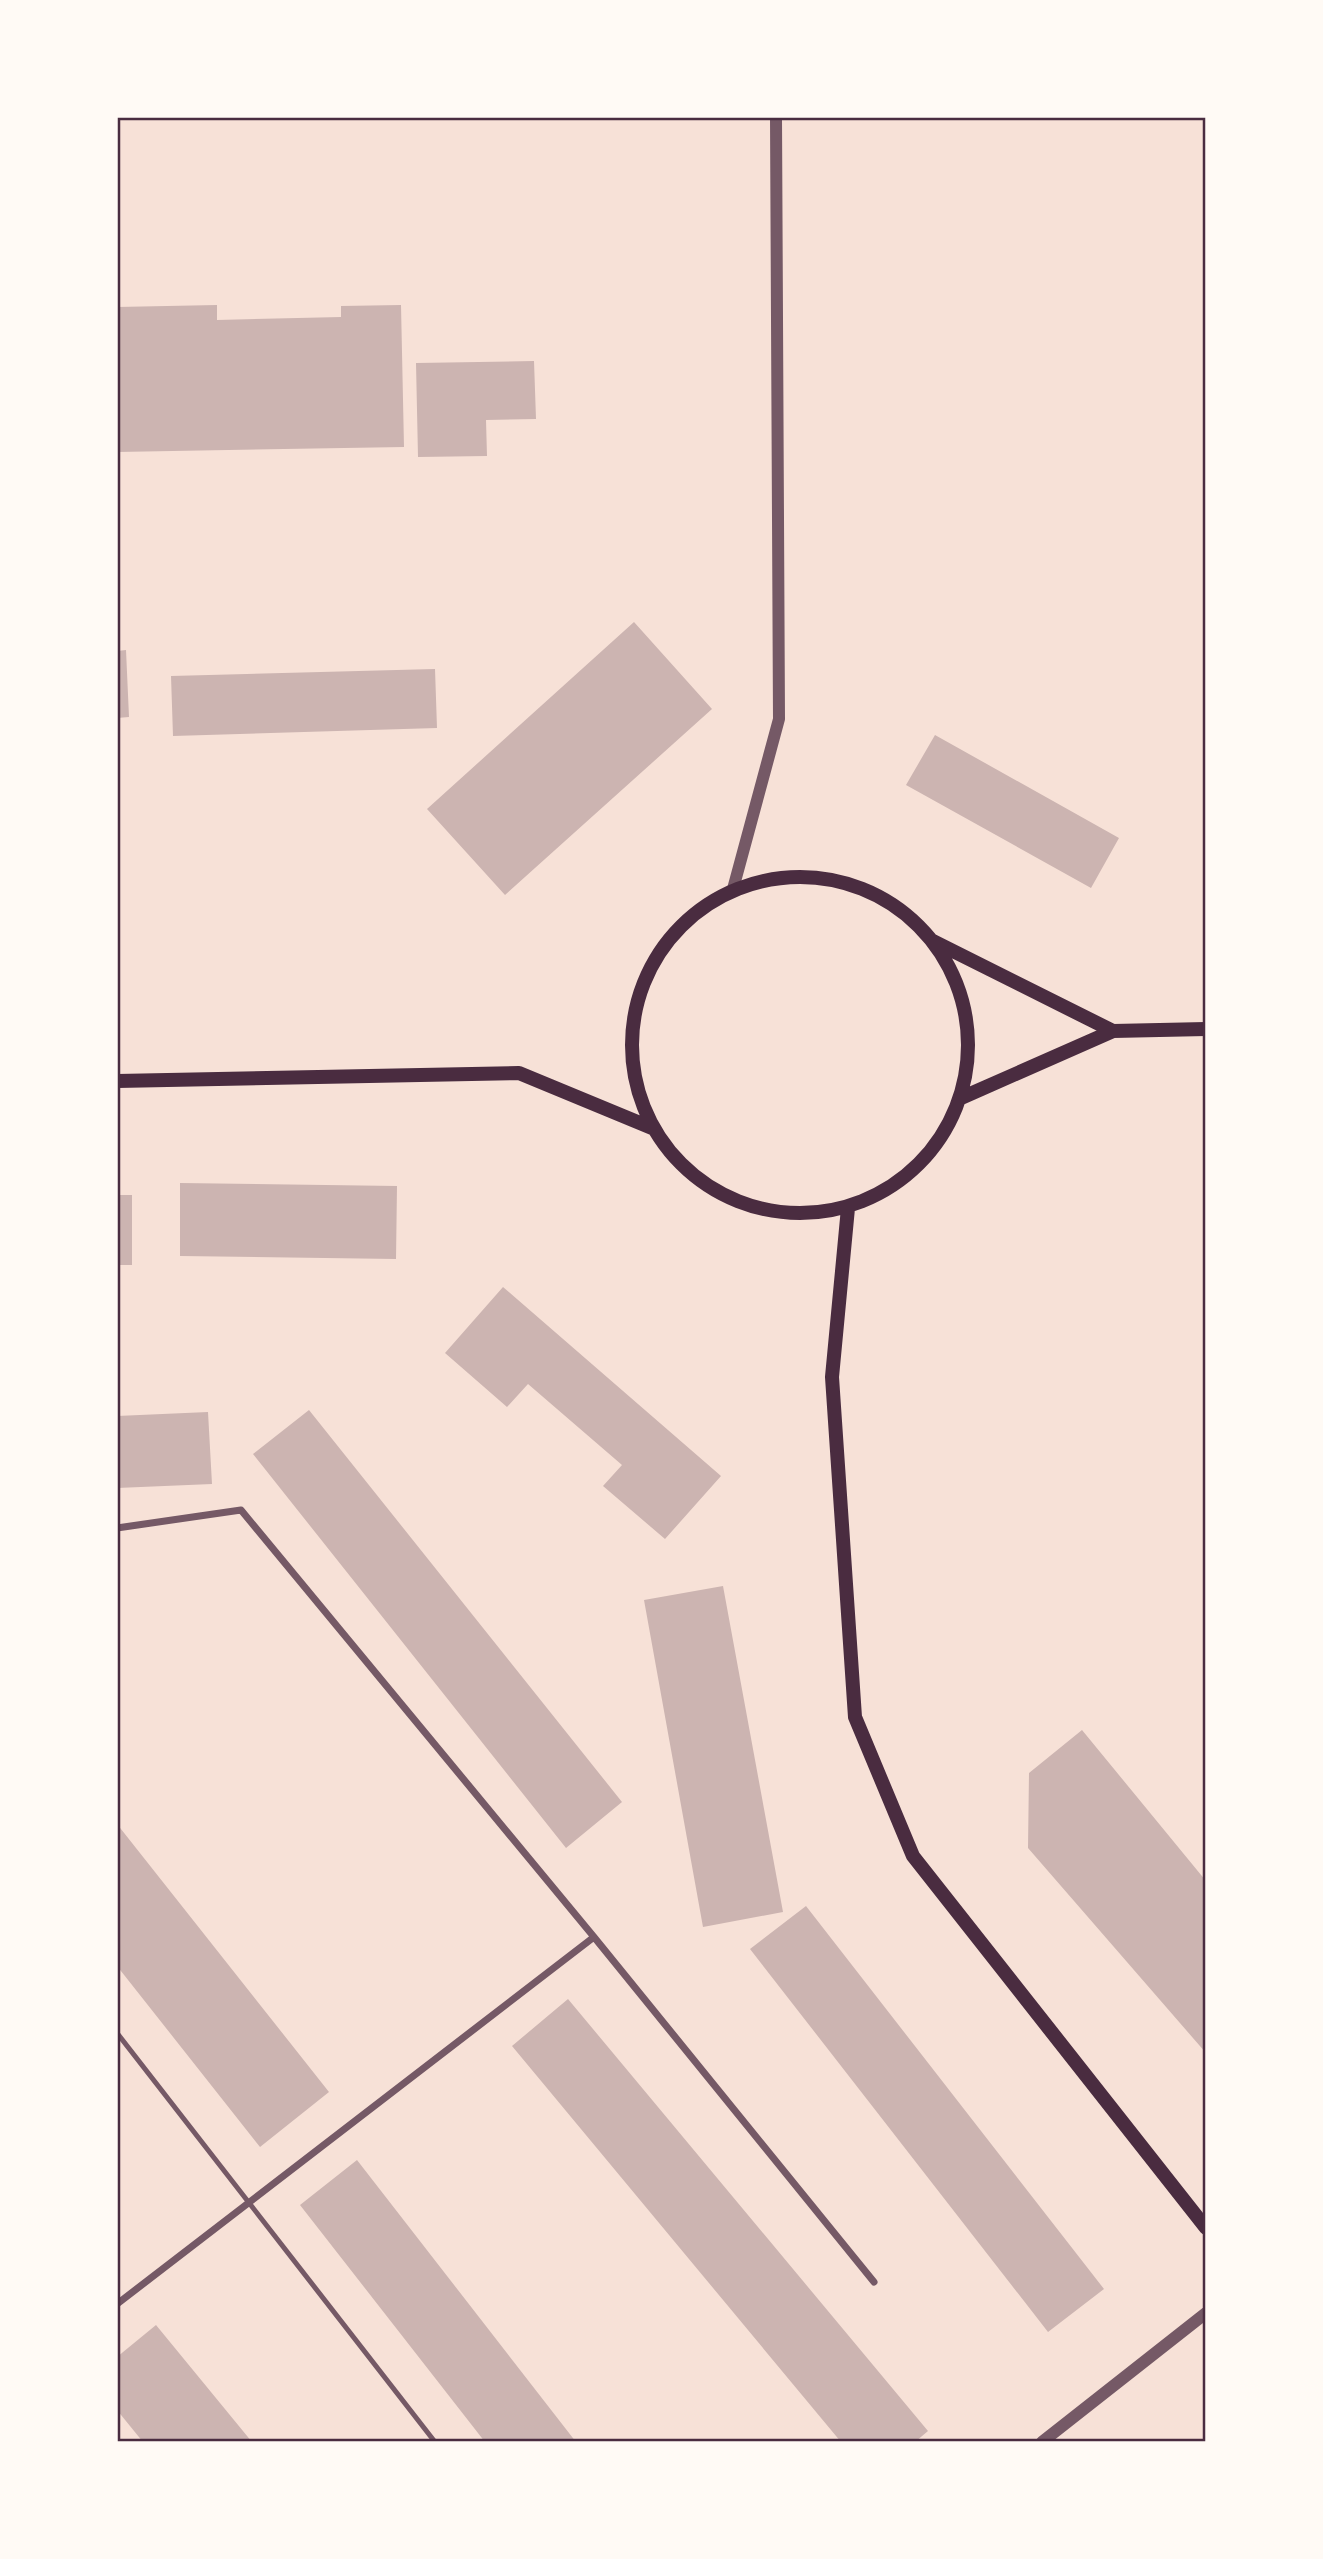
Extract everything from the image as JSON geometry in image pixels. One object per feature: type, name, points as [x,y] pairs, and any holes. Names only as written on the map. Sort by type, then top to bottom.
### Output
[{"type":"main road","points":[[933,941],[960,990],[969,1044],[961,1098],[936,1147],[897,1185],[848,1208],[792,1214],[736,1202],[688,1172],[652,1128],[633,1075],[632,1018],[650,964],[685,919],[733,889],[787,877],[842,881],[892,904],[933,941],[1113,1031]]},
{"type":"main road","points":[[961,1098],[1113,1031],[1206,1029]]},
{"type":"main road","points":[[117,1081],[519,1073],[652,1128]]},
{"type":"main road","points":[[848,1208],[832,1377],[855,1717],[913,1856],[1206,2228]]},
{"type":"street","points":[[733,889],[779,719],[776,117]]},
{"type":"street","points":[[117,1528],[241,1510],[594,1937],[874,2282]]},
{"type":"street","points":[[117,2304],[594,1937]]},
{"type":"street","points":[[1042,2442],[1206,2314]]},
{"type":"lane","points":[[117,2033],[435,2442]]},
{"type":"building","points":[[217,305],[217,320],[341,317],[341,306],[401,305],[404,447],[117,452],[117,307]]},
{"type":"building","points":[[534,361],[536,419],[486,420],[487,456],[418,457],[416,363]]},
{"type":"building","points":[[634,622],[712,709],[505,895],[427,809]]},
{"type":"building","points":[[126,650],[129,717],[117,718],[117,651]]},
{"type":"building","points":[[435,669],[437,728],[173,736],[171,676]]},
{"type":"building","points":[[935,735],[1119,838],[1091,888],[906,785]]},
{"type":"building","points":[[180,1183],[397,1186],[396,1259],[180,1256]]},
{"type":"building","points":[[117,1195],[132,1195],[132,1265],[117,1265]]},
{"type":"building","points":[[503,1287],[721,1476],[665,1539],[603,1486],[622,1465],[528,1384],[507,1407],[445,1353]]},
{"type":"building","points":[[309,1410],[622,1802],[566,1848],[253,1454]]},
{"type":"building","points":[[208,1412],[212,1484],[117,1488],[117,1416]]},
{"type":"building","points":[[723,1586],[783,1912],[703,1927],[644,1600]]},
{"type":"building","points":[[1082,1730],[1206,1881],[1206,2053],[1028,1848],[1029,1773]]},
{"type":"building","points":[[117,1824],[329,2092],[260,2147],[117,1966]]},
{"type":"building","points":[[806,1906],[1104,2289],[1048,2332],[750,1949]]},
{"type":"building","points":[[568,1999],[928,2431],[915,2442],[841,2442],[512,2046]]},
{"type":"building","points":[[357,2160],[576,2442],[485,2442],[300,2205]]},
{"type":"building","points":[[156,2325],[252,2442],[143,2442],[117,2410],[117,2357]]}]
